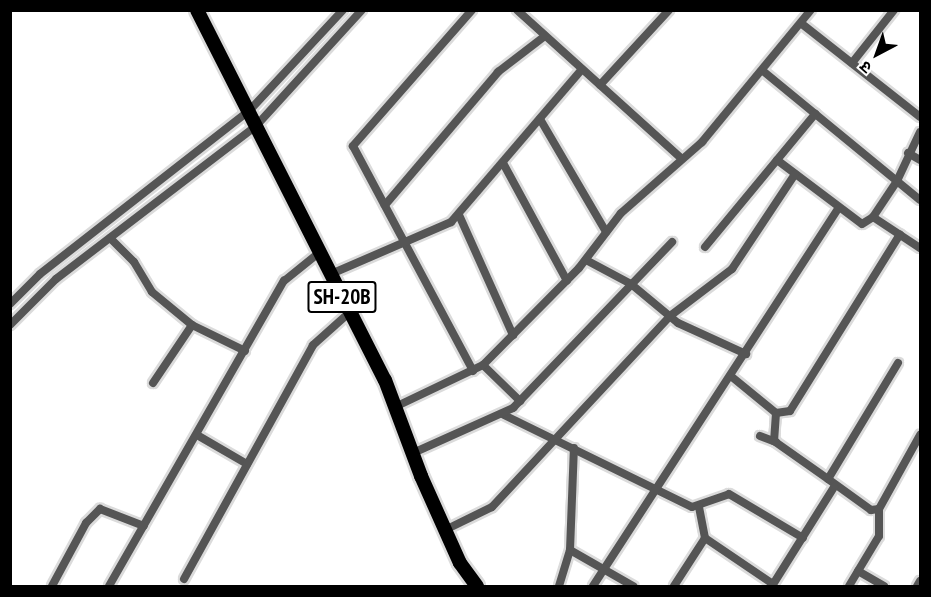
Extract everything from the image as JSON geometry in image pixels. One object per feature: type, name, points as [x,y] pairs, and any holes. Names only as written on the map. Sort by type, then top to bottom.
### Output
[{"type":"main road","name":"SH-20B","points":[[197,10],[397,406],[413,453],[445,530],[477,586]]},
{"type":"street","points":[[10,304],[40,274],[131,207],[249,111],[343,10]]},
{"type":"street","points":[[10,326],[56,279],[256,126],[362,10]]},
{"type":"street","points":[[472,10],[353,146],[473,371]]},
{"type":"street","points":[[517,10],[682,159]]},
{"type":"street","points":[[600,85],[669,10]]},
{"type":"street","points":[[852,63],[894,10]]},
{"type":"street","points":[[397,406],[473,371],[483,364],[567,281],[606,232],[682,159],[763,71],[802,24],[808,12]]},
{"type":"street","points":[[802,24],[921,117]]},
{"type":"street","points":[[385,205],[498,72],[545,36]]},
{"type":"street","points":[[331,274],[402,240],[442,228],[459,215],[582,69]]},
{"type":"street","points":[[763,71],[921,200]]},
{"type":"street","points":[[705,247],[815,114]]},
{"type":"street","points":[[540,119],[606,232]]},
{"type":"street","points":[[777,160],[838,209],[862,224],[873,217],[897,181],[908,153],[921,132]]},
{"type":"street","points":[[908,153],[921,160]]},
{"type":"street","points":[[503,163],[567,281]]},
{"type":"street","points":[[445,530],[492,507],[557,440],[670,316],[732,269],[795,174]]},
{"type":"street","points":[[131,207],[138,216]]},
{"type":"street","points":[[593,586],[732,377],[838,209]]},
{"type":"street","points":[[459,215],[513,335]]},
{"type":"street","points":[[873,217],[921,248]]},
{"type":"street","points":[[776,413],[797,404],[900,234]]},
{"type":"street","points":[[110,238],[134,262],[152,292],[192,325],[244,351]]},
{"type":"street","points":[[413,453],[504,415],[672,242]]},
{"type":"street","points":[[109,586],[284,281],[320,252]]},
{"type":"street","points":[[586,260],[632,284],[670,316],[746,354]]},
{"type":"street","points":[[184,579],[313,345],[350,312]]},
{"type":"street","points":[[153,383],[192,325]]},
{"type":"street","points":[[705,538],[773,585],[803,538],[898,363]]},
{"type":"street","points":[[483,364],[520,401]]},
{"type":"street","points":[[732,377],[776,413]]},
{"type":"street","points":[[776,413],[776,442]]},
{"type":"street","points":[[504,415],[699,507],[729,494],[803,538]]},
{"type":"street","points":[[197,435],[247,464]]},
{"type":"street","points":[[849,586],[881,530],[879,509],[917,452],[921,435]]},
{"type":"street","points":[[760,436],[776,442],[871,510],[879,509]]},
{"type":"street","points":[[559,586],[570,550],[574,447]]},
{"type":"street","points":[[674,586],[705,538],[699,507]]},
{"type":"street","points":[[52,586],[86,523],[100,509],[144,526]]},
{"type":"street","points":[[570,550],[633,586]]},
{"type":"street","points":[[858,571],[884,586]]},
{"type":"street","points":[[917,586],[921,581]]}]
